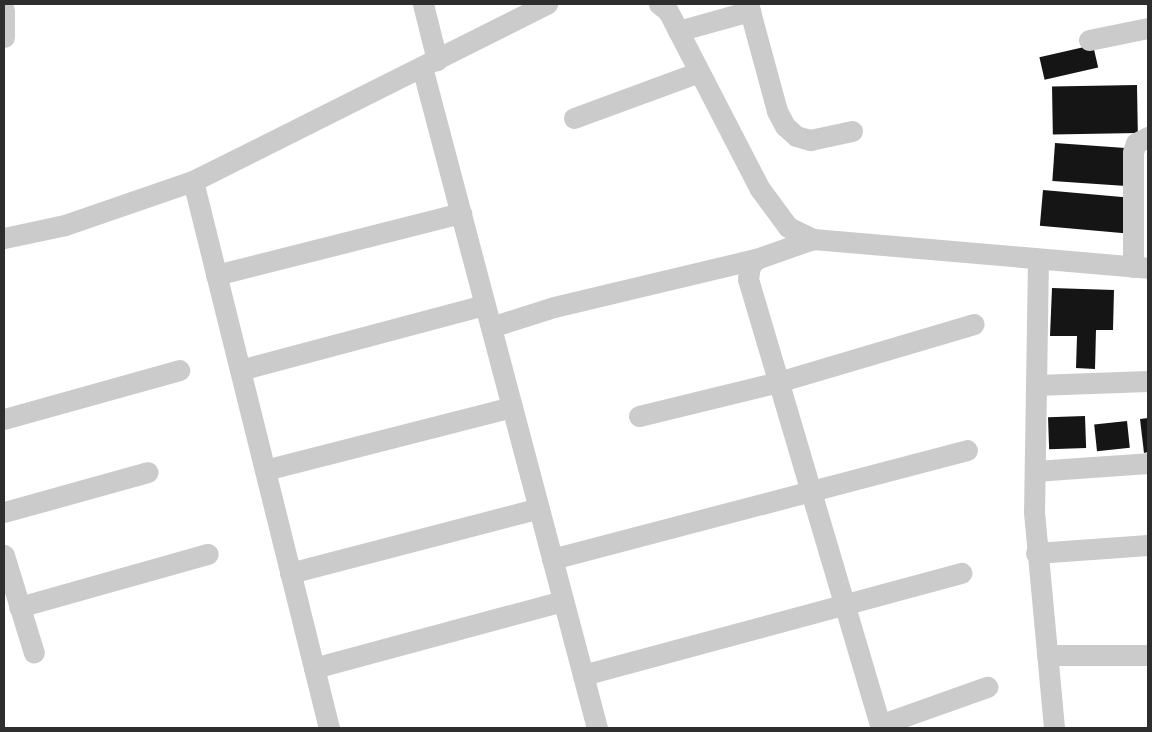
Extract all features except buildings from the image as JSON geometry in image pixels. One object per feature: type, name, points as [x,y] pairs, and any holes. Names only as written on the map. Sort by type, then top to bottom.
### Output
[{"type":"street","points":[[424,4],[429,63],[460,213],[597,728]]},
{"type":"street","points":[[4,238],[64,225],[193,182],[547,4]]},
{"type":"street","points":[[659,4],[668,12],[760,189],[788,228],[813,239],[1141,268],[1133,152],[1136,143],[1148,137]]},
{"type":"street","points":[[678,31],[749,7],[777,111],[785,126],[796,136],[810,140],[852,130]]},
{"type":"street","points":[[4,10],[4,37]]},
{"type":"street","points":[[1089,40],[1148,28]]},
{"type":"street","points":[[574,118],[699,72]]},
{"type":"street","points":[[193,182],[330,728]]},
{"type":"street","points":[[216,275],[460,213]]},
{"type":"street","points":[[491,327],[554,307],[756,259],[813,239]]},
{"type":"street","points":[[756,259],[750,266],[748,279],[880,727],[988,687]]},
{"type":"street","points":[[1038,259],[1034,471],[1036,553],[1054,728]]},
{"type":"street","points":[[240,370],[485,305]]},
{"type":"street","points":[[639,416],[778,382],[974,324]]},
{"type":"street","points":[[4,419],[179,370]]},
{"type":"street","points":[[1036,385],[1148,381]]},
{"type":"street","points":[[265,470],[512,407]]},
{"type":"street","points":[[552,559],[967,450]]},
{"type":"street","points":[[1034,471],[1148,463]]},
{"type":"street","points":[[4,512],[148,472]]},
{"type":"street","points":[[290,574],[539,508]]},
{"type":"street","points":[[1036,553],[1148,544]]},
{"type":"street","points":[[20,607],[208,554]]},
{"type":"street","points":[[4,556],[34,653]]},
{"type":"street","points":[[583,675],[962,573]]},
{"type":"street","points":[[314,668],[563,601]]},
{"type":"street","points":[[1047,655],[1148,655]]}]
